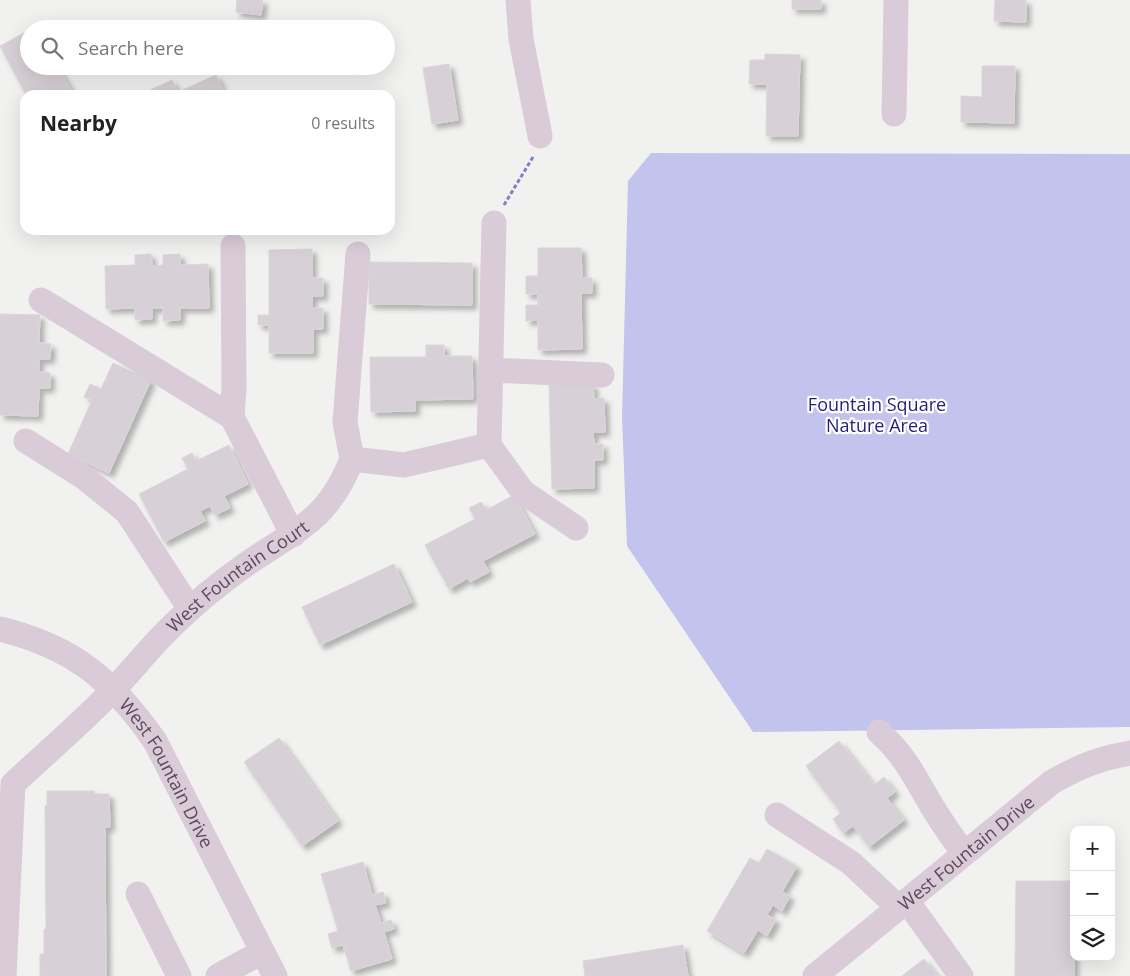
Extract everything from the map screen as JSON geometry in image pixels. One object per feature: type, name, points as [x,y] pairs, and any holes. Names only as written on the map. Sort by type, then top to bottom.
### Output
[{"type":"street","points":[[518,0],[521,39],[540,136]]},
{"type":"street","points":[[894,114],[896,0]]},
{"type":"street","points":[[494,223],[489,446],[523,492],[576,528]]},
{"type":"street","points":[[232,417],[234,388],[233,246]]},
{"type":"street","points":[[358,254],[345,422],[352,459],[404,465],[489,446]]},
{"type":"street","points":[[41,300],[232,417],[294,535]]},
{"type":"street","points":[[490,370],[602,375]]},
{"type":"street","points":[[26,441],[85,478],[127,512],[190,609]]},
{"type":"street","name":"West Fountain Court","points":[[4,976],[13,784],[114,689],[171,626],[212,589],[310,523],[329,502],[344,479],[352,459]]},
{"type":"street","name":"West Fountain Drive","points":[[0,629],[54,647],[85,666],[114,689],[134,711],[156,741],[275,976]]},
{"type":"street","points":[[879,732],[893,745],[909,765],[934,809],[964,853]]},
{"type":"street","name":"West Fountain Drive","points":[[815,976],[1052,782],[1076,768],[1130,752]]},
{"type":"street","points":[[776,814],[851,863],[902,904],[961,976]]},
{"type":"street","points":[[138,894],[179,976]]},
{"type":"street","points":[[218,976],[262,952]]},
{"type":"path","points":[[494,223],[515,184],[538,149],[540,136]]},
{"type":"green space","name":"Fountain Square Nature Area","points":[[651,153],[1130,154],[1130,727],[753,732],[627,546],[622,417],[628,181]]},
{"type":"building","points":[[237,0],[263,0],[261,15],[236,12]]},
{"type":"building","points":[[792,0],[821,0],[821,9],[792,9]]},
{"type":"building","points":[[995,0],[1026,0],[1026,22],[994,21]]},
{"type":"building","points":[[20,35],[20,75],[62,75],[71,90],[23,90],[0,46]]},
{"type":"building","points":[[765,54],[800,55],[798,136],[766,136],[767,84],[749,84],[750,60],[765,60]]},
{"type":"building","points":[[449,64],[458,120],[432,124],[423,68]]},
{"type":"building","points":[[982,66],[1015,66],[1014,123],[961,122],[961,96],[982,97]]},
{"type":"building","points":[[216,75],[223,90],[182,90]]},
{"type":"building","points":[[172,80],[177,90],[150,90]]},
{"type":"building","points":[[538,248],[581,248],[582,278],[592,278],[592,293],[581,293],[582,349],[538,350],[538,320],[526,321],[526,305],[538,305],[538,294],[526,294],[526,276],[538,276]]},
{"type":"building","points":[[312,249],[312,278],[323,278],[323,296],[312,296],[312,308],[323,308],[323,329],[313,329],[313,353],[269,353],[269,325],[258,325],[258,315],[269,315],[269,250]]},
{"type":"building","points":[[151,254],[152,266],[163,265],[163,255],[180,254],[180,265],[208,264],[209,308],[180,308],[180,320],[163,321],[163,308],[152,308],[152,319],[135,320],[135,308],[106,309],[105,266],[135,265],[135,255]]},
{"type":"building","points":[[369,262],[472,263],[472,305],[369,304]]},
{"type":"building","points":[[0,314],[40,315],[39,343],[51,344],[50,359],[39,359],[39,372],[50,373],[50,388],[39,388],[38,416],[0,415]]},
{"type":"building","points":[[426,345],[444,345],[444,356],[472,356],[473,399],[415,400],[415,411],[371,412],[370,357],[426,357]]},
{"type":"building","points":[[113,363],[151,380],[109,473],[68,454],[92,400],[84,397],[90,384],[101,389]]},
{"type":"building","points":[[593,384],[594,399],[604,398],[605,432],[593,432],[594,444],[603,444],[603,460],[594,460],[594,488],[552,489],[549,385]]},
{"type":"building","points":[[229,445],[248,484],[224,496],[230,508],[215,515],[210,506],[200,511],[205,521],[164,542],[139,494],[188,469],[182,458],[192,453],[196,461]]},
{"type":"building","points":[[514,495],[535,534],[483,561],[489,572],[470,582],[468,578],[449,589],[425,545],[475,519],[469,508],[481,502],[486,510]]},
{"type":"building","points":[[394,564],[412,602],[320,645],[302,607]]},
{"type":"building","points":[[279,738],[338,821],[302,846],[244,762]]},
{"type":"building","points":[[839,741],[874,785],[884,777],[895,792],[887,798],[904,820],[869,847],[853,826],[843,833],[833,819],[841,813],[806,766]]},
{"type":"building","points":[[47,791],[94,791],[94,794],[109,794],[110,827],[105,827],[106,976],[40,976],[40,954],[44,954],[44,929],[46,929],[45,806],[47,806]]},
{"type":"building","points":[[767,849],[797,866],[782,892],[790,896],[782,911],[773,905],[767,915],[776,920],[767,936],[758,930],[744,953],[707,931],[750,858],[759,863]]},
{"type":"building","points":[[363,862],[372,895],[383,892],[386,903],[375,905],[381,923],[391,920],[394,929],[384,932],[392,959],[351,971],[343,945],[332,948],[328,934],[338,931],[321,874]]},
{"type":"building","points":[[1016,881],[1070,881],[1070,961],[1074,961],[1074,976],[1015,976]]},
{"type":"building","points":[[683,945],[688,976],[585,976],[583,961]]},
{"type":"building","points":[[924,959],[937,976],[902,976]]}]
